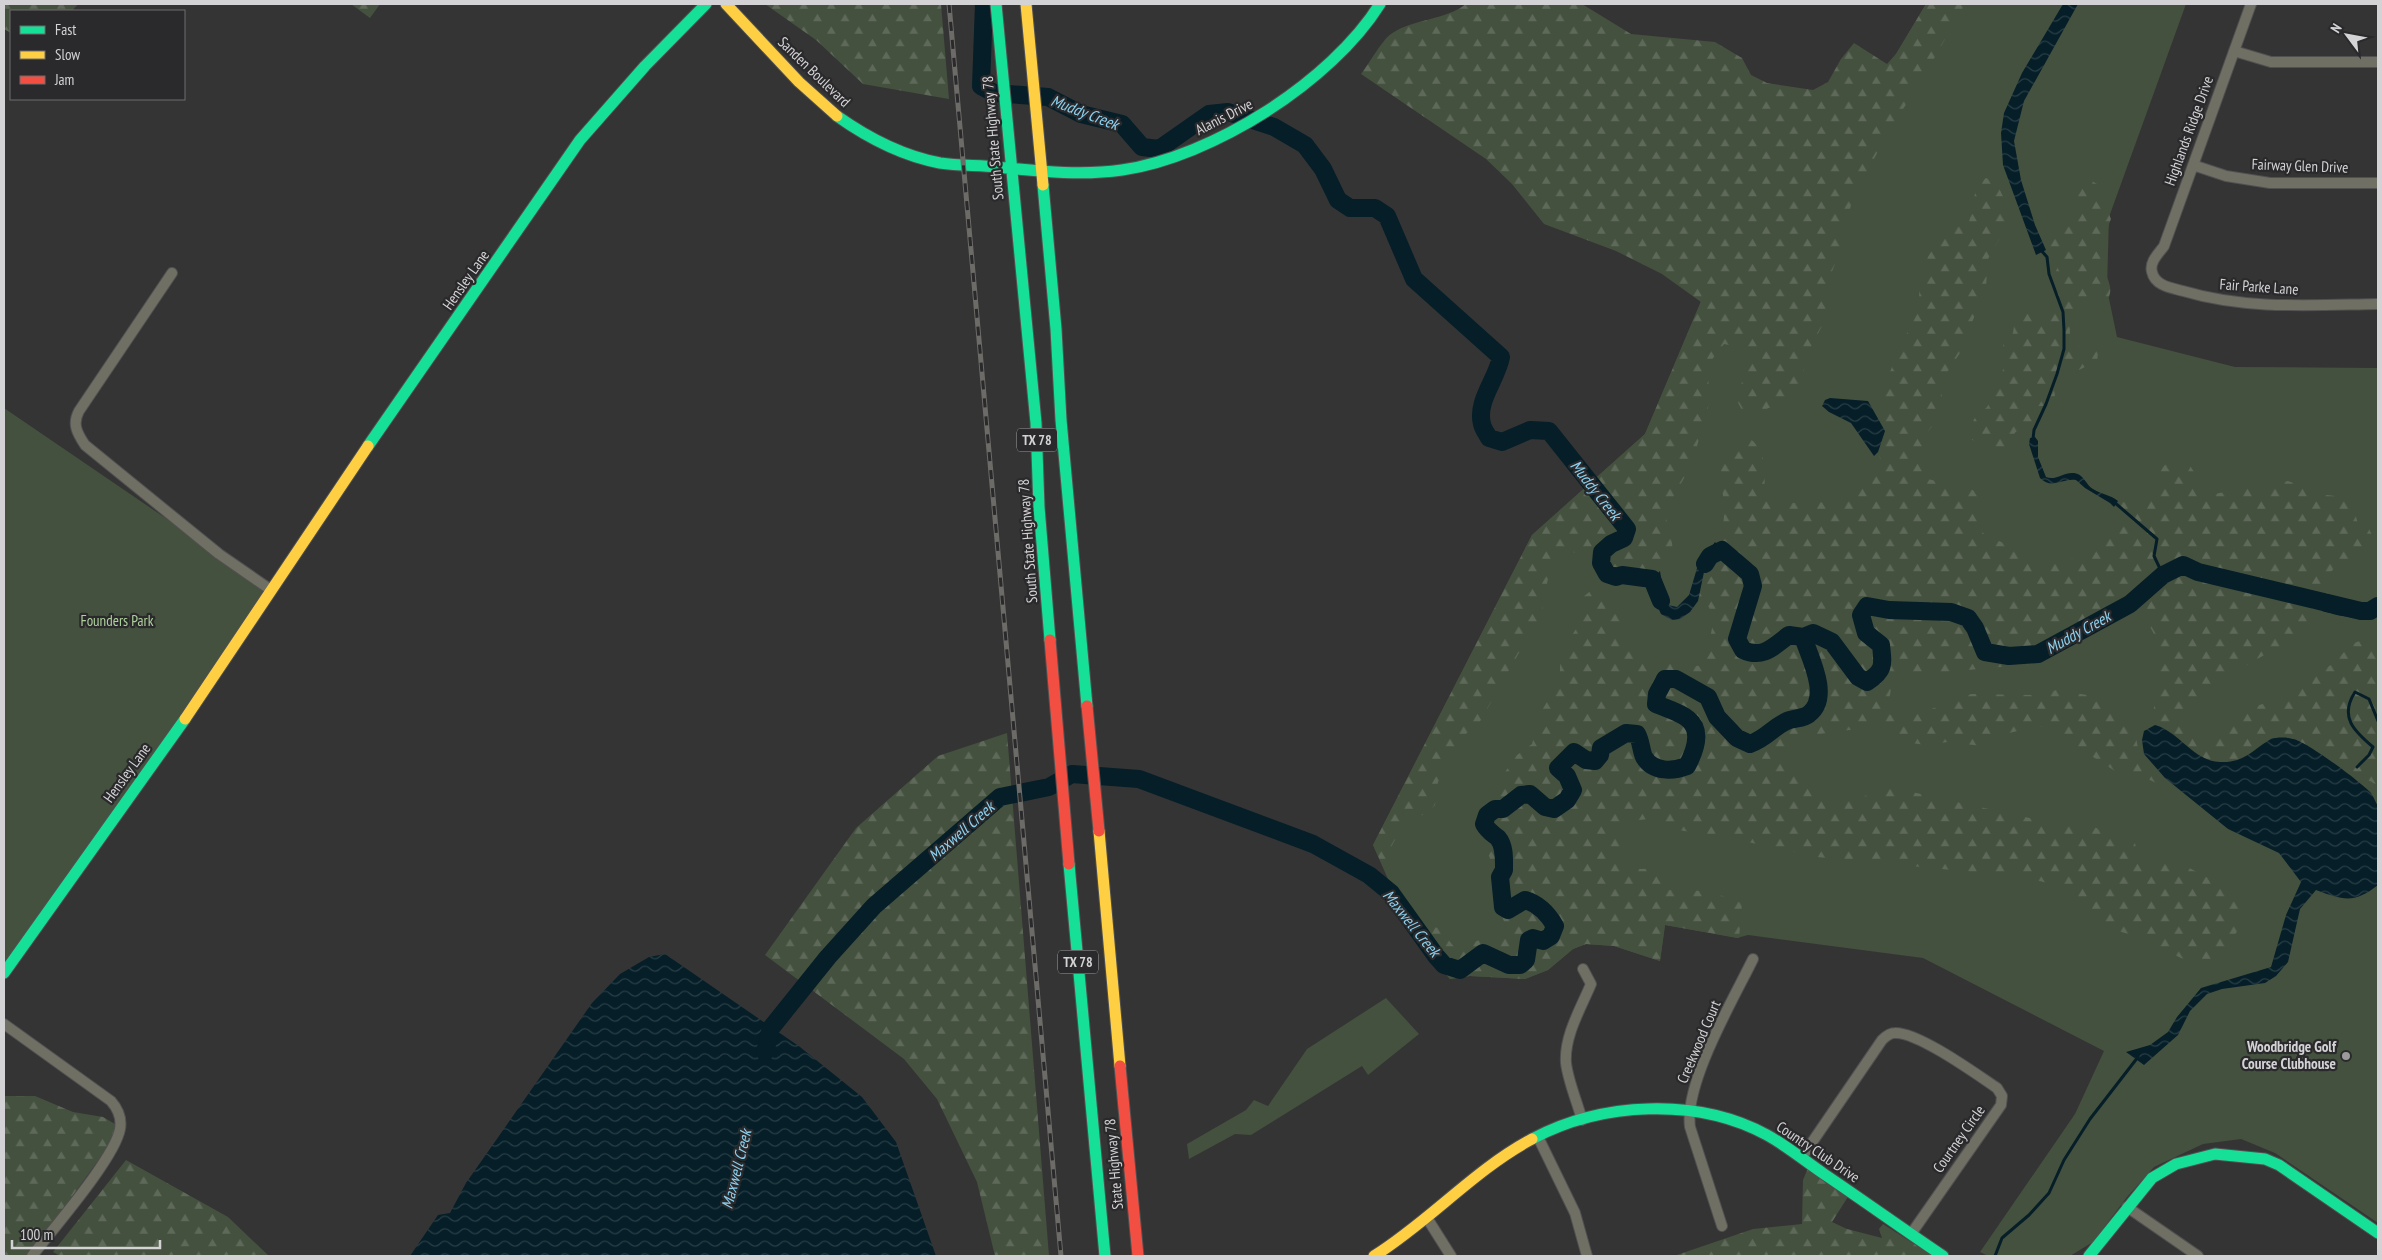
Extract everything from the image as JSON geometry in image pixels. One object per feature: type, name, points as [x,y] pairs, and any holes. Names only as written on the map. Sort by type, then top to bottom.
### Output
[{"type":"main road","name":"Hensley Lane","points":[[4,973],[210,684],[271,590],[580,140],[645,66],[706,4]]},
{"type":"main road","name":"Sanden Boulevard","points":[[726,4],[807,90],[831,112],[856,129],[883,143],[919,157],[950,164],[1040,170]]},
{"type":"main road","name":"South State Highway 78","points":[[996,4],[1036,423],[1039,507],[1057,739],[1090,1076]]},
{"type":"main road","name":"TX 78","points":[[1026,4],[1040,170]]},
{"type":"main road","name":"Alanis Drive","points":[[1040,170],[1100,172],[1134,168],[1171,158],[1246,126],[1275,106],[1329,63],[1358,34],[1380,4]]},
{"type":"main road","name":"State Highway 78","points":[[1040,170],[1056,330],[1061,420],[1089,733],[1138,1256]]},
{"type":"main road","name":"State Highway 78","points":[[1090,1076],[1105,1256]]},
{"type":"main road","name":"Country Club Drive","points":[[1374,1256],[1427,1218],[1491,1164],[1538,1136],[1582,1120],[1639,1110],[1690,1112],[1720,1118],[1752,1129],[1802,1157],[1943,1256]]},
{"type":"main road","points":[[2089,1256],[2152,1178],[2176,1164],[2215,1154],[2265,1159],[2279,1165],[2378,1233]]},
{"type":"street","name":"Highlands Ridge Drive","points":[[2151,266],[2164,246],[2251,4]]},
{"type":"street","points":[[2234,50],[2271,62],[2378,62]]},
{"type":"street","name":"Fairway Glen Drive","points":[[2193,165],[2226,176],[2270,183],[2378,183]]},
{"type":"street","name":"Fair Parke Lane","points":[[2151,266],[2156,279],[2166,286],[2235,303],[2378,304]]},
{"type":"street","points":[[172,273],[79,410],[75,419],[76,431],[85,445],[219,554],[271,590]]},
{"type":"street","name":"Creekwood Court","points":[[1722,1226],[1690,1127],[1690,1112],[1694,1092],[1709,1051],[1752,959]]},
{"type":"street","points":[[1582,1120],[1566,1063],[1571,1033],[1591,984],[1583,969]]},
{"type":"street","points":[[4,1024],[111,1101],[118,1108],[121,1118],[115,1145],[32,1256]]},
{"type":"street","name":"Courtney Circle","points":[[1802,1157],[1882,1040],[1889,1034],[1901,1034],[1945,1054],[1997,1088],[2002,1096],[2001,1105],[1911,1234]]},
{"type":"street","points":[[1538,1136],[1575,1213],[1587,1256]]},
{"type":"street","points":[[2127,1207],[2198,1256]]},
{"type":"street","points":[[1427,1218],[1451,1256]]},
{"type":"green space","points":[[4,4],[78,4],[73,10],[10,10],[10,32],[4,29]]},
{"type":"green space","points":[[351,4],[380,4],[370,18]]},
{"type":"green space","points":[[765,4],[941,4],[949,99],[863,84],[816,40]]},
{"type":"green space","points":[[1466,4],[1582,4],[1631,34],[1715,42],[1742,58],[1751,75],[1767,83],[1813,90],[1828,82],[1841,59],[1854,43],[1887,64],[1896,54],[1926,4],[1965,4],[1923,78],[1887,134],[1852,201],[1838,256],[1828,282],[1825,320],[1809,351],[1801,380],[1795,392],[1778,404],[1755,414],[1744,414],[1736,399],[1749,362],[1739,347],[1724,344],[1707,366],[1710,400],[1692,464],[1665,512],[1671,536],[1672,550],[1665,565],[1659,573],[1643,586],[1625,591],[1617,589],[1608,583],[1594,565],[1583,556],[1567,549],[1559,557],[1550,571],[1541,614],[1478,725],[1463,736],[1438,782],[1435,805],[1427,813],[1417,817],[1409,814],[1389,851],[1389,860],[1383,867],[1373,845],[1532,535],[1645,434],[1701,302],[1662,274],[1616,251],[1544,224],[1512,184],[1486,159],[1361,74],[1391,34],[1409,25],[1448,14]]},
{"type":"green space","points":[[1926,4],[2186,4],[2109,217],[2107,289],[2117,337],[2235,367],[2378,368],[2378,1223],[2275,1153],[2241,1139],[2203,1144],[2154,1167],[2127,1197],[2093,1242],[2070,1256],[1988,1256],[1980,1252],[2075,1114],[2104,1051],[1923,958],[1748,935],[1737,938],[1665,925],[1660,961],[1614,946],[1586,944],[1573,949],[1548,970],[1525,979],[1470,976],[1450,979],[1413,936],[1373,845],[1532,535],[1645,434],[1701,301],[1896,54]]},
{"type":"green space","points":[[1986,178],[1996,182],[2013,217],[2013,223],[1999,240],[1988,259],[1986,287],[1960,353],[1944,377],[1941,389],[1943,406],[1940,416],[1926,434],[1922,446],[1920,458],[1922,470],[1928,479],[1973,490],[1977,495],[1980,529],[1985,535],[2013,547],[2033,567],[2048,568],[2061,560],[2088,557],[2118,529],[2119,515],[2114,507],[2118,501],[2139,502],[2152,496],[2157,492],[2160,472],[2163,467],[2172,461],[2186,459],[2208,495],[2288,481],[2327,495],[2344,497],[2353,506],[2358,524],[2369,529],[2374,539],[2367,551],[2355,558],[2342,560],[2330,573],[2327,597],[2311,629],[2243,667],[2196,702],[2182,728],[2207,741],[2217,736],[2239,711],[2276,700],[2301,680],[2331,665],[2352,644],[2362,640],[2370,642],[2378,640],[2378,786],[2370,781],[2354,778],[2294,739],[2273,738],[2243,759],[2220,762],[2205,759],[2180,741],[2174,734],[2159,726],[2153,714],[2162,649],[2148,623],[2138,612],[2092,632],[2032,664],[1893,677],[1887,713],[1902,720],[1971,694],[2042,695],[2056,690],[2087,695],[2106,705],[2129,724],[2136,737],[2139,754],[2148,767],[2161,778],[2160,783],[2140,775],[2115,771],[2043,727],[2009,733],[1982,746],[1948,742],[1926,745],[1911,743],[1878,726],[1806,736],[1791,746],[1787,757],[1795,772],[1828,802],[1857,800],[1885,786],[2066,826],[2094,827],[2135,843],[2138,857],[2151,860],[2170,858],[2224,886],[2246,905],[2239,929],[2212,962],[2185,960],[2138,937],[2102,926],[2082,913],[2076,895],[2066,888],[2025,877],[1817,857],[1743,841],[1661,827],[1648,819],[1631,821],[1624,833],[1619,863],[1641,869],[1659,868],[1669,890],[1709,891],[1742,903],[1739,938],[1665,925],[1660,961],[1614,946],[1586,944],[1573,949],[1548,970],[1525,979],[1470,976],[1450,979],[1413,936],[1422,925],[1439,928],[1455,948],[1498,934],[1506,925],[1498,909],[1490,859],[1480,826],[1486,799],[1517,755],[1532,744],[1541,712],[1560,680],[1560,654],[1576,629],[1583,597],[1593,589],[1605,595],[1613,602],[1617,609],[1625,641],[1635,654],[1657,661],[1700,666],[1710,652],[1712,620],[1709,607],[1698,601],[1704,572],[1721,550],[1715,542],[1723,524],[1721,462],[1725,452],[1733,444],[1747,437],[1754,442],[1759,447],[1764,461],[1765,493],[1779,503],[1835,502],[1862,481],[1881,461],[1878,452],[1885,431],[1882,413],[1886,381],[1918,312],[1920,282],[1928,256],[1945,232],[1969,222],[1977,184]]},
{"type":"green space","points":[[2088,181],[2097,184],[2111,219],[2106,241],[2104,265],[2110,293],[2105,302],[2088,302],[2081,306],[2072,319],[2070,336],[2072,344],[2098,350],[2097,366],[2087,366],[2079,370],[2075,366],[2066,368],[2062,379],[2055,380],[2053,384],[2055,396],[2046,400],[2044,406],[2037,406],[2030,418],[2038,425],[2035,437],[2030,438],[2017,431],[2006,450],[1997,452],[1992,444],[1986,446],[1968,438],[1974,419],[1987,407],[2001,383],[2005,354],[2003,345],[2013,333],[2015,318],[2024,311],[2034,312],[2040,318],[2059,299],[2051,284],[2058,266],[2046,250],[2074,213],[2078,197],[2073,190],[2076,185],[2081,185]]},
{"type":"green space","name":"Founders Park","points":[[4,408],[271,590],[4,973]]},
{"type":"green space","points":[[1007,733],[1049,1256],[995,1256],[977,1182],[937,1099],[904,1059],[765,955],[856,828],[938,756]]},
{"type":"green space","points":[[1386,998],[1419,1034],[1368,1075],[1362,1066],[1251,1135],[1235,1134],[1189,1159],[1187,1144],[1246,1110],[1254,1100],[1268,1106],[1307,1049]]},
{"type":"green space","points":[[4,1096],[35,1096],[73,1112],[103,1117],[115,1124],[115,1135],[105,1151],[29,1256],[4,1256]]},
{"type":"green space","points":[[126,1160],[228,1217],[269,1256],[60,1256],[53,1252]]},
{"type":"green space","points":[[1810,1163],[1851,1192],[1832,1222],[1847,1229],[1882,1238],[1879,1229],[1883,1224],[1933,1256],[1674,1256],[1753,1229],[1802,1224],[1803,1180]]},
{"type":"water","points":[[2063,4],[2078,4],[2024,101],[2014,141],[2021,180],[2035,225],[2046,250],[2036,255],[2003,165],[2001,133],[2004,113],[2022,73]]},
{"type":"water","points":[[1830,398],[1868,401],[1885,431],[1878,452],[1874,456],[1851,423],[1829,412],[1822,406],[1825,400]]},
{"type":"water","points":[[2035,437],[2038,441],[2038,457],[2046,477],[2053,478],[2076,473],[2093,489],[2118,501],[2114,507],[2076,480],[2049,483],[2040,478],[2029,444],[2030,438]]},
{"type":"water","points":[[1715,542],[1722,550],[1704,572],[1698,601],[1690,612],[1680,619],[1672,620],[1661,614],[1647,584],[1660,571],[1664,597],[1668,605],[1677,607],[1689,595],[1698,565]]},
{"type":"water","points":[[2327,597],[2360,605],[2372,602],[2378,598],[2378,611],[2358,618],[2322,611]]},
{"type":"water","points":[[2155,725],[2172,734],[2194,752],[2210,760],[2229,762],[2248,755],[2271,739],[2291,738],[2300,741],[2333,763],[2371,793],[2378,806],[2378,885],[2355,898],[2341,898],[2316,890],[2300,909],[2288,962],[2276,976],[2265,983],[2222,989],[2207,994],[2190,1011],[2178,1035],[2144,1065],[2126,1052],[2150,1045],[2168,1032],[2177,1017],[2201,988],[2271,967],[2286,915],[2301,882],[2279,853],[2228,829],[2165,778],[2144,754],[2142,740],[2144,731]]},
{"type":"water","points":[[665,954],[800,1047],[862,1097],[896,1142],[936,1256],[410,1256],[438,1215],[450,1213],[466,1183],[592,1003],[620,974],[649,957]]},
{"type":"waterway","name":"Muddy Creek","points":[[984,4],[981,86],[994,93],[1048,97],[1081,114],[1122,124],[1142,147],[1159,149],[1209,114],[1228,112],[1274,127],[1305,145],[1323,169],[1338,200],[1350,208],[1375,208],[1387,216],[1414,279],[1501,357],[1482,407],[1482,424],[1489,438],[1502,442],[1530,430],[1549,431],[1627,529],[1624,538],[1611,544],[1602,552],[1601,563],[1607,574],[1616,577],[1622,575],[1652,579],[1661,601]]},
{"type":"waterway","points":[[2033,439],[2034,430],[2046,404],[2064,349],[2063,312],[2049,274],[2047,257],[2040,249]]},
{"type":"waterway","points":[[2114,502],[2157,539],[2154,556],[2163,575]]},
{"type":"waterway","name":"Muddy Creek","points":[[1705,564],[1710,556],[1722,550],[1750,574],[1753,586],[1737,639],[1743,650],[1756,653],[1762,652],[1773,647],[1789,635],[1803,637],[1813,633],[1832,642],[1858,677],[1867,682],[1877,674],[1882,666],[1881,645],[1866,633],[1861,615],[1867,606],[1889,610],[1951,612],[1968,618],[1975,628],[1985,652],[2009,656],[2038,654],[2130,604],[2163,575],[2183,565],[2198,572],[2361,611],[2370,611],[2378,606]]},
{"type":"waterway","name":"Maxwell Creek","points":[[765,1052],[771,1028],[828,957],[874,906],[1000,797],[1049,787],[1072,774],[1139,779],[1313,844],[1369,875],[1391,893],[1444,965],[1460,970],[1483,953],[1509,965],[1520,965],[1526,960],[1529,940],[1533,938],[1543,941],[1551,936],[1555,926],[1543,910],[1525,900],[1508,910],[1503,907],[1500,877],[1504,870],[1503,849],[1498,838],[1484,824],[1487,815],[1495,809],[1503,809],[1521,795],[1530,794],[1545,807],[1554,809],[1567,800],[1573,790],[1567,776],[1558,768],[1574,752],[1586,760],[1595,761],[1600,755],[1601,748],[1626,733],[1637,734],[1644,757],[1653,766],[1670,770],[1687,766],[1696,742],[1695,730],[1693,724],[1688,719],[1677,712],[1656,704],[1657,694],[1665,679],[1676,679],[1708,697],[1717,717],[1737,738],[1750,744],[1761,739],[1787,721],[1807,716],[1815,707],[1819,688],[1814,666],[1803,637]]},
{"type":"waterway","points":[[2357,767],[2369,755],[2373,747],[2351,723],[2348,709],[2355,692],[2369,699],[2378,721]]},
{"type":"waterway","points":[[1995,1256],[2002,1238],[2029,1215],[2049,1193],[2064,1160],[2090,1119],[2138,1057]]},
{"type":"railway","points":[[949,4],[1061,1256]]},
{"type":"traffic: fast","points":[[368,446],[580,140],[645,66],[706,4]]},
{"type":"traffic: fast","points":[[996,4],[1036,423],[1039,507],[1050,640]]},
{"type":"traffic: fast","points":[[837,116],[861,132],[899,151],[940,163],[1059,172],[1091,173],[1122,170],[1157,162],[1193,150],[1230,132],[1266,111],[1301,87],[1332,61],[1359,33],[1380,4]]},
{"type":"traffic: fast","points":[[1043,185],[1056,329],[1061,420],[1087,706]]},
{"type":"traffic: fast","points":[[4,973],[185,719]]},
{"type":"traffic: fast","points":[[1069,864],[1105,1256]]},
{"type":"traffic: fast","points":[[1532,1139],[1588,1117],[1618,1111],[1680,1110],[1710,1114],[1740,1123],[1774,1139],[1943,1256]]},
{"type":"traffic: fast","points":[[2089,1256],[2152,1178],[2176,1164],[2215,1154],[2265,1159],[2279,1165],[2378,1233]]},
{"type":"traffic: slow","points":[[726,4],[799,82],[837,116]]},
{"type":"traffic: slow","points":[[1026,4],[1043,185]]},
{"type":"traffic: slow","points":[[185,719],[368,446]]},
{"type":"traffic: slow","points":[[1099,831],[1120,1066]]},
{"type":"traffic: slow","points":[[1374,1256],[1414,1227],[1491,1165],[1532,1139]]},
{"type":"traffic: jam","points":[[1050,640],[1069,864]]},
{"type":"traffic: jam","points":[[1087,706],[1099,831]]},
{"type":"traffic: jam","points":[[1120,1066],[1138,1256]]},
{"type":"place","name":"Woodbridge Golf Course Clubhouse","points":[[2346,1056]]}]
